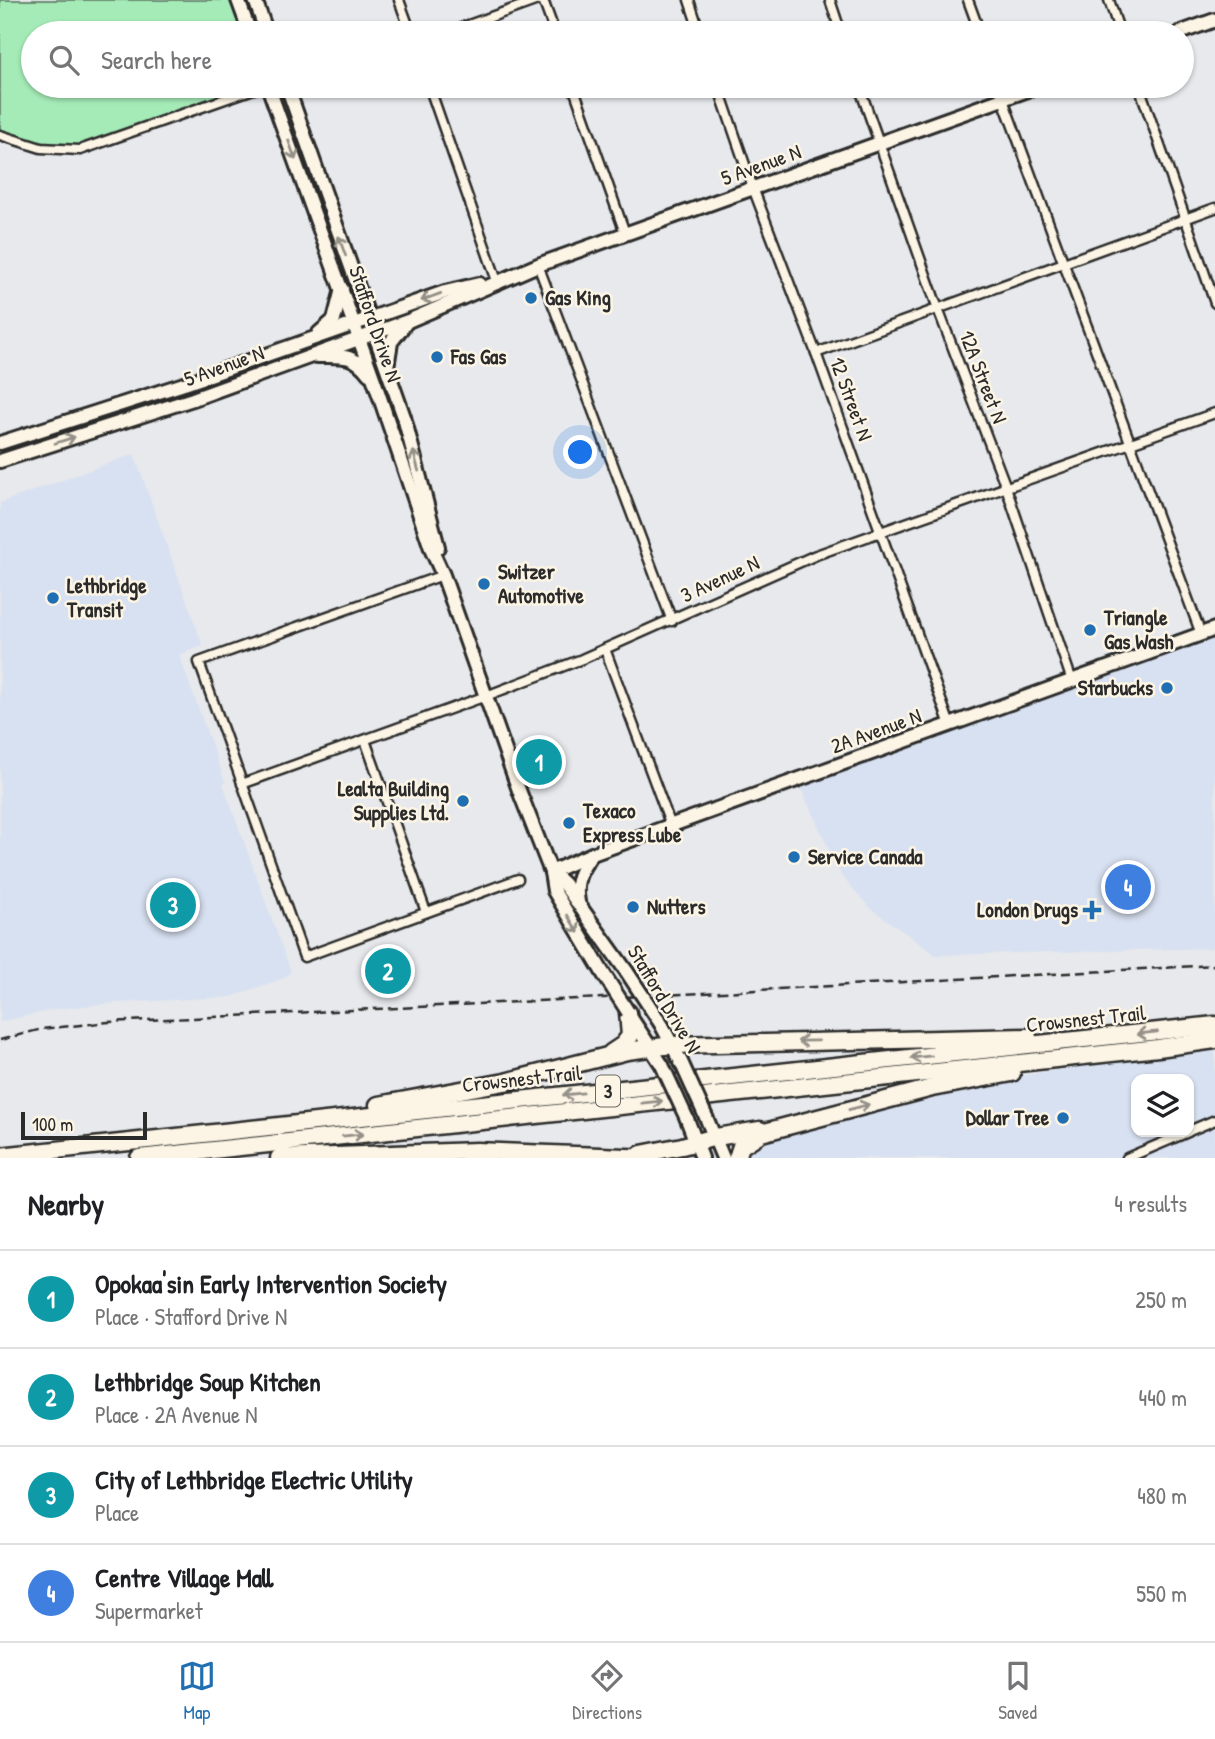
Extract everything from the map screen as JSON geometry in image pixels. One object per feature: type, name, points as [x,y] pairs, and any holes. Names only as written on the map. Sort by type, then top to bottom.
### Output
[{"type":"highway","points":[[602,1057],[623,1045],[630,1036],[631,1021]]},
{"type":"highway","name":"Crowsnest Trail","points":[[0,1156],[1215,1025]]},
{"type":"highway","points":[[148,1140],[452,1094],[550,1072],[602,1057],[672,1045],[1121,1036]]},
{"type":"highway","name":"Crowsnest Trail","points":[[139,1158],[1215,1040]]},
{"type":"highway","points":[[737,1158],[741,1146],[750,1138],[793,1124],[932,1088],[1158,1048]]},
{"type":"highway","points":[[627,1155],[656,1152],[716,1137],[793,1124]]},
{"type":"highway","points":[[279,1158],[477,1151],[651,1158]]},
{"type":"main road","points":[[238,0],[246,21]]},
{"type":"main road","points":[[255,0],[263,21]]},
{"type":"main road","points":[[1194,28],[1215,20]]},
{"type":"main road","name":"Stafford Drive N","points":[[272,98],[355,324],[432,551],[443,575],[524,806],[551,872],[557,899],[631,1021],[662,1065],[697,1141],[702,1158]]},
{"type":"main road","name":"Stafford Drive N","points":[[291,98],[412,445],[443,575]]},
{"type":"main road","name":"5 Avenue N","points":[[0,461],[193,399],[408,321],[538,265],[879,143],[986,98]]},
{"type":"main road","name":"5 Avenue N","points":[[0,443],[187,383],[452,290],[497,281]]},
{"type":"main road","points":[[312,339],[334,320],[342,289]]},
{"type":"main road","points":[[387,371],[391,342],[408,321]]},
{"type":"main road","points":[[310,356],[352,358],[360,363],[375,383]]},
{"type":"main road","name":"2A Avenue N","points":[[551,872],[592,854],[1215,629]]},
{"type":"main road","points":[[579,905],[576,882],[581,869],[592,854]]},
{"type":"main road","name":"Stafford Drive N","points":[[551,872],[564,884],[661,1024],[716,1137],[723,1158]]},
{"type":"street","points":[[399,0],[407,21]]},
{"type":"street","points":[[480,21],[540,0],[550,21]]},
{"type":"street","points":[[689,0],[696,21]]},
{"type":"street","points":[[830,0],[837,21]]},
{"type":"street","points":[[968,0],[975,21]]},
{"type":"street","points":[[1109,0],[1116,21]]},
{"type":"street","points":[[0,135],[41,148],[80,150],[228,98]]},
{"type":"street","points":[[433,98],[497,281]]},
{"type":"street","points":[[577,98],[625,233]]},
{"type":"street","name":"12 Street N","points":[[722,98],[950,725]]},
{"type":"street","name":"12A Street N","points":[[863,98],[938,309],[1006,487],[1072,681]]},
{"type":"street","points":[[1002,98],[1201,634]]},
{"type":"street","points":[[1143,98],[1215,303]]},
{"type":"street","points":[[816,353],[1215,208]]},
{"type":"street","points":[[538,265],[672,621]]},
{"type":"street","name":"3 Avenue N","points":[[242,784],[486,696],[605,649],[816,555],[1215,413]]},
{"type":"street","points":[[443,575],[199,662],[304,957],[518,879]]},
{"type":"street","points":[[605,649],[671,826]]},
{"type":"street","points":[[365,740],[426,912]]},
{"type":"street","points":[[1194,1129],[1215,1120]]},
{"type":"street","points":[[1127,1158],[1177,1137]]},
{"type":"street","points":[[1149,1149],[1153,1158]]},
{"type":"shaded area","points":[[134,454],[203,646],[179,655],[291,972],[284,978],[231,997],[56,1009],[0,1022],[0,503]]},
{"type":"shaded area","points":[[1215,629],[1215,948],[936,955],[870,908],[841,875],[797,780]]},
{"type":"shaded area","points":[[1215,1046],[1215,1158],[739,1158],[750,1141],[981,1082]]},
{"type":"green space","points":[[0,0],[238,0],[246,21],[21,21],[21,98],[229,98],[90,148],[60,151],[0,135]]},
{"type":"railway","points":[[0,1040],[42,1029],[109,1022],[1215,965]]},
{"type":"place","name":"Gas King","points":[[531,298]]},
{"type":"place","name":"Fas Gas","points":[[437,357]]},
{"type":"place","name":"Switzer Automotive","points":[[484,584]]},
{"type":"place","name":"Lethbridge Transit","points":[[53,598]]},
{"type":"place","name":"Triangle Gas Wash","points":[[1090,630]]},
{"type":"place","name":"Starbucks","points":[[1167,688]]},
{"type":"place","name":"Opokaa'sin Early Intervention Society","points":[[539,762]]},
{"type":"place","name":"Lealta Building Supplies Ltd.","points":[[463,801]]},
{"type":"place","name":"Texaco Express Lube","points":[[569,823]]},
{"type":"place","name":"Service Canada","points":[[794,857]]},
{"type":"place","name":"Centre Village Mall","points":[[1128,887]]},
{"type":"place","name":"City of Lethbridge Electric Utility","points":[[173,905]]},
{"type":"place","name":"Nutters","points":[[633,907]]},
{"type":"place","name":"London Drugs","points":[[1092,910]]},
{"type":"place","name":"Lethbridge Soup Kitchen","points":[[388,971]]},
{"type":"place","name":"Dollar Tree","points":[[1063,1118]]}]
